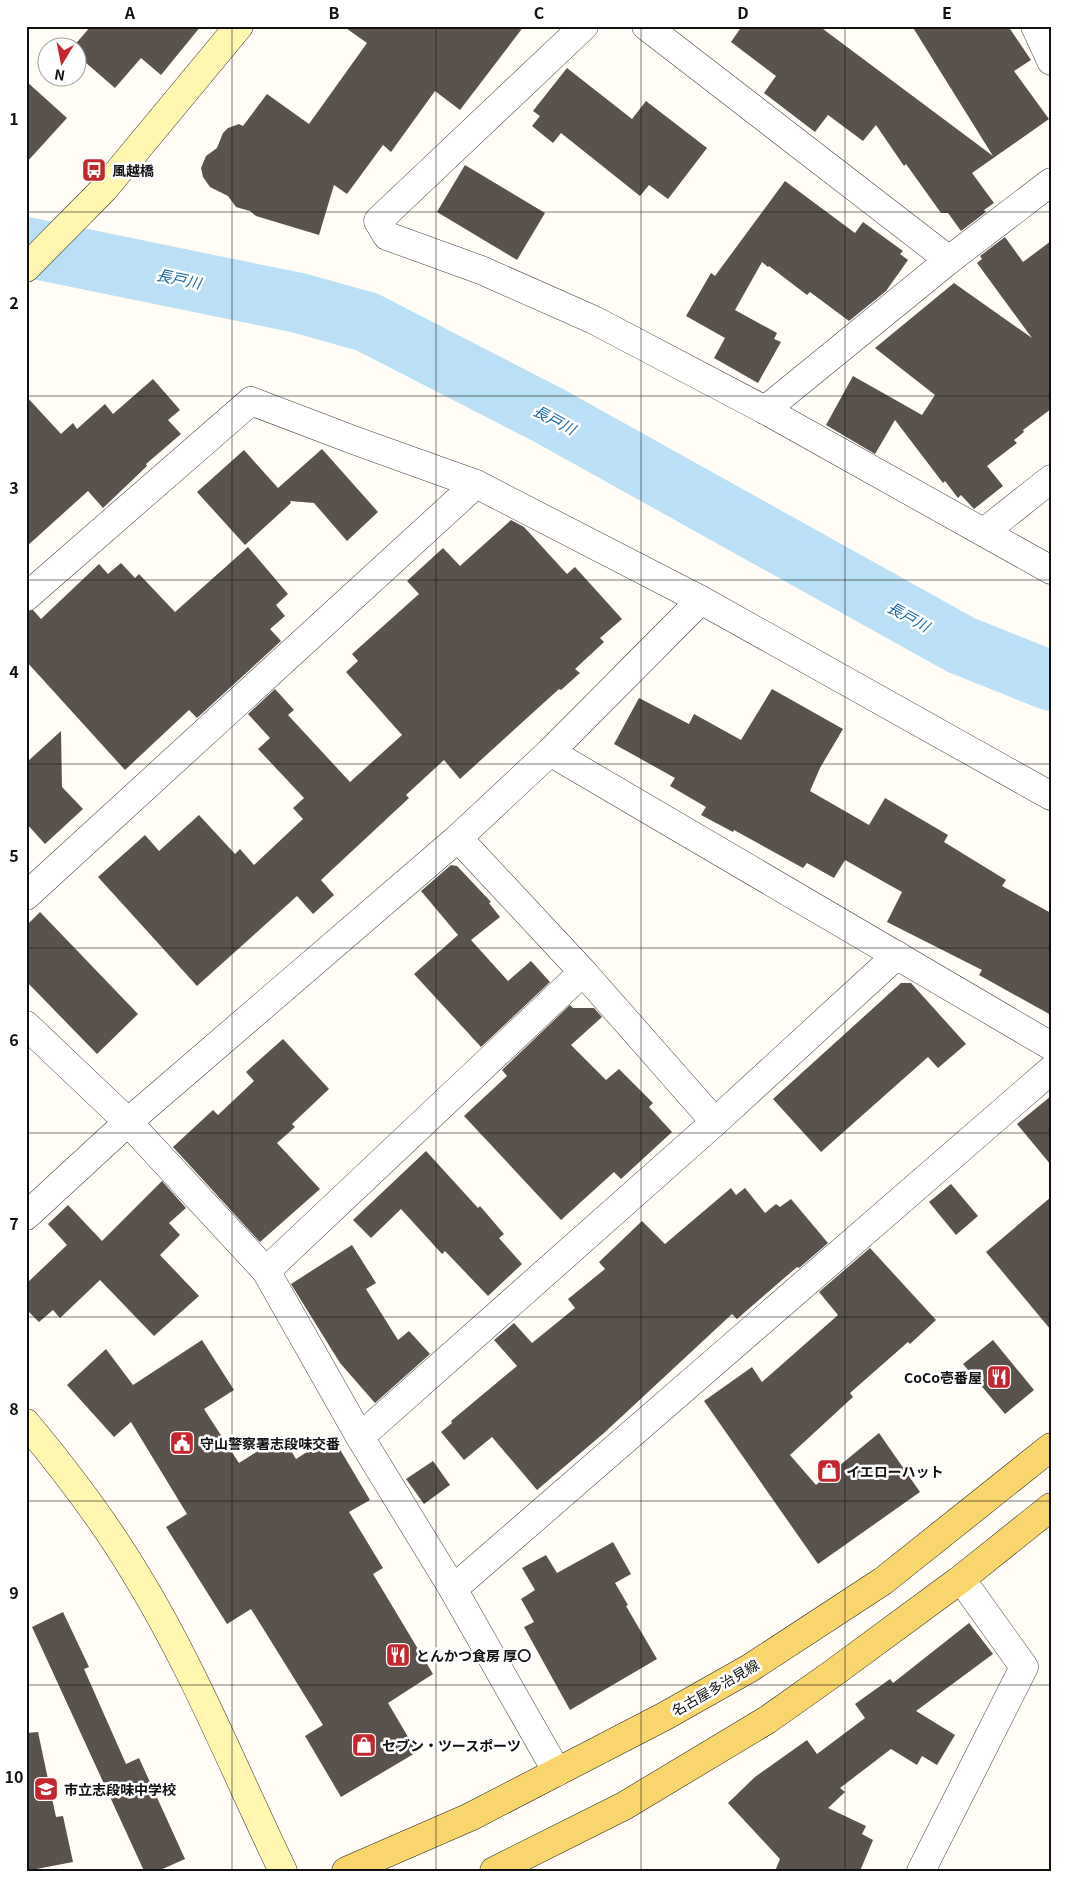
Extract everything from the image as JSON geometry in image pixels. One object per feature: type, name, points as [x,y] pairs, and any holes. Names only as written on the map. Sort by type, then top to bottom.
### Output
[{"type":"main road","name":"名古屋多治見線","points":[[346,1871],[470,1817],[665,1716],[750,1668],[883,1581],[1051,1447]]},
{"type":"main road","points":[[494,1871],[624,1806],[767,1720],[961,1580],[1051,1507]]},
{"type":"street","points":[[26,268],[96,198],[239,26]]},
{"type":"street","points":[[584,26],[378,222],[387,236],[481,270],[594,320],[765,410],[1051,570]]},
{"type":"street","points":[[646,26],[949,260]]},
{"type":"street","points":[[1035,26],[1051,61]]},
{"type":"street","points":[[765,410],[949,260],[1051,182]]},
{"type":"street","points":[[26,597],[251,400],[356,441],[476,484],[702,600],[1051,796]]},
{"type":"street","points":[[984,532],[1051,479]]},
{"type":"street","points":[[26,896],[476,484]]},
{"type":"street","points":[[26,1216],[128,1122],[458,838],[550,752],[702,600]]},
{"type":"street","points":[[550,752],[1051,1046]]},
{"type":"street","points":[[458,838],[583,972],[715,1122]]},
{"type":"street","points":[[360,1437],[715,1122],[897,955]]},
{"type":"street","points":[[266,1271],[583,972]]},
{"type":"street","points":[[26,1025],[128,1122],[266,1271],[360,1437],[453,1589],[557,1772]]},
{"type":"street","points":[[453,1589],[1051,1070]]},
{"type":"street","points":[[26,1422],[63,1467],[137,1575],[204,1704],[283,1871]]},
{"type":"street","points":[[921,1871],[1024,1667],[961,1580]]},
{"type":"building","points":[[91,26],[201,26],[161,75],[141,58],[115,88],[88,65],[88,38],[81,38]]},
{"type":"building","points":[[343,26],[524,26],[460,110],[435,91],[391,152],[383,145],[347,194],[334,185],[319,235],[256,216],[250,211],[236,207],[228,196],[210,187],[203,177],[201,168],[206,156],[217,148],[223,133],[228,128],[239,124],[243,126],[267,94],[309,124],[367,43]]},
{"type":"building","points":[[742,26],[819,26],[993,156],[912,26],[1008,26],[1031,60],[1014,71],[1049,119],[972,173],[994,203],[984,210],[986,212],[961,231],[948,213],[941,213],[906,164],[904,166],[876,125],[863,141],[828,115],[815,132],[764,93],[776,76],[731,42]]},
{"type":"building","points":[[567,68],[632,119],[646,101],[707,148],[668,199],[649,185],[640,196],[561,133],[553,143],[532,126],[540,116],[533,111]]},
{"type":"building","points":[[26,81],[67,118],[26,163]]},
{"type":"building","points":[[465,165],[545,213],[517,260],[437,212]]},
{"type":"building","points":[[785,181],[855,233],[863,222],[903,251],[900,254],[908,260],[886,291],[849,321],[810,292],[807,295],[762,262],[735,310],[777,333],[774,339],[781,342],[758,383],[714,358],[725,338],[686,316],[711,273],[715,276]]},
{"type":"building","points":[[1005,237],[1023,262],[1051,241],[1051,409],[1023,430],[1024,432],[1014,440],[1017,443],[987,466],[1003,486],[974,509],[961,495],[958,498],[945,481],[943,483],[895,420],[875,454],[826,425],[853,376],[922,415],[935,395],[875,348],[954,283],[1032,338],[977,263],[982,259],[980,256]]},
{"type":"building","points":[[153,379],[180,410],[168,420],[181,434],[146,464],[147,466],[103,508],[88,491],[26,547],[26,396],[61,434],[73,423],[77,429],[105,404],[113,414]]},
{"type":"building","points":[[322,449],[378,512],[347,541],[314,503],[290,501],[291,503],[245,545],[197,492],[244,450],[278,488]]},
{"type":"building","points":[[511,520],[524,527],[567,574],[575,567],[622,619],[600,638],[604,642],[575,669],[580,673],[561,690],[559,689],[460,779],[444,760],[406,795],[409,798],[321,880],[334,895],[313,914],[297,896],[197,986],[98,877],[145,835],[159,851],[199,815],[235,854],[240,849],[254,865],[303,819],[293,808],[304,798],[258,749],[270,738],[248,714],[275,689],[294,710],[288,715],[350,782],[402,735],[346,672],[358,661],[352,654],[419,594],[407,581],[443,548],[460,566]]},
{"type":"building","points":[[248,547],[288,594],[276,605],[285,616],[270,629],[281,641],[197,718],[189,710],[125,770],[26,661],[26,612],[33,610],[41,619],[99,564],[108,574],[121,563],[135,578],[139,574],[175,612]]},
{"type":"building","points":[[772,689],[843,729],[820,768],[810,791],[869,825],[885,798],[948,835],[944,842],[1006,880],[1002,886],[1051,913],[1051,1015],[979,975],[982,970],[887,922],[902,892],[845,860],[834,878],[807,863],[803,868],[734,830],[733,832],[701,815],[706,807],[670,786],[675,778],[614,744],[639,698],[689,724],[694,714],[741,740]]},
{"type":"building","points":[[61,731],[62,787],[83,809],[45,844],[26,823],[26,763]]},
{"type":"building","points":[[451,865],[457,866],[491,902],[489,903],[500,917],[471,940],[508,981],[531,961],[550,982],[481,1047],[414,974],[458,935],[421,891]]},
{"type":"building","points":[[40,912],[138,1014],[97,1054],[26,981],[26,926]]},
{"type":"building","points":[[901,983],[911,983],[966,1044],[938,1068],[928,1057],[821,1152],[773,1099]]},
{"type":"building","points":[[570,1005],[573,1008],[594,1008],[602,1017],[571,1045],[606,1080],[619,1069],[653,1103],[649,1107],[672,1132],[621,1179],[614,1172],[561,1220],[464,1116],[507,1076],[502,1070]]},
{"type":"building","points":[[283,1039],[329,1089],[292,1124],[295,1127],[277,1143],[320,1189],[260,1242],[173,1147],[213,1110],[218,1115],[254,1081],[246,1072]]},
{"type":"building","points":[[1051,1096],[1051,1165],[1017,1124]]},
{"type":"building","points":[[426,1151],[478,1208],[480,1206],[504,1234],[499,1238],[522,1264],[488,1296],[445,1251],[442,1254],[401,1209],[371,1238],[353,1220]]},
{"type":"building","points":[[162,1181],[186,1208],[169,1223],[180,1235],[160,1255],[199,1296],[154,1336],[100,1280],[60,1318],[53,1310],[39,1322],[26,1309],[26,1284],[67,1245],[48,1224],[68,1205],[102,1241]]},
{"type":"building","points":[[951,1184],[978,1216],[956,1235],[929,1202]]},
{"type":"building","points":[[731,1188],[736,1195],[745,1188],[765,1213],[776,1204],[780,1207],[791,1199],[828,1243],[737,1319],[732,1314],[604,1433],[537,1490],[492,1437],[464,1460],[441,1432],[452,1423],[451,1421],[517,1366],[494,1340],[514,1323],[532,1343],[575,1308],[568,1299],[605,1269],[599,1262],[642,1221],[665,1244]]},
{"type":"building","points":[[1051,1197],[1051,1330],[986,1252]]},
{"type":"building","points":[[352,1245],[376,1283],[366,1289],[398,1340],[409,1331],[430,1354],[375,1403],[340,1363],[291,1284]]},
{"type":"building","points":[[870,1248],[936,1320],[850,1393],[853,1397],[790,1455],[816,1485],[879,1433],[920,1492],[818,1564],[704,1401],[752,1367],[762,1382],[838,1315],[819,1292]]},
{"type":"building","points":[[202,1340],[234,1390],[204,1409],[239,1463],[282,1436],[296,1459],[332,1436],[370,1500],[349,1512],[383,1568],[373,1574],[433,1674],[388,1703],[417,1752],[341,1797],[305,1736],[323,1725],[251,1609],[227,1624],[166,1527],[187,1514],[131,1422],[114,1437],[67,1385],[106,1349],[133,1385]]},
{"type":"building","name":"CoCo壱番屋","points":[[993,1340],[1034,1390],[1005,1414],[963,1364]]},
{"type":"building","points":[[433,1461],[450,1485],[424,1504],[406,1479]]},
{"type":"building","points":[[613,1542],[631,1574],[615,1583],[657,1659],[570,1710],[524,1627],[534,1622],[521,1599],[535,1590],[522,1568],[546,1555],[557,1573]]},
{"type":"building","points":[[63,1612],[89,1667],[84,1669],[126,1764],[139,1758],[185,1859],[158,1871],[144,1871],[32,1627]]},
{"type":"building","points":[[969,1623],[993,1654],[916,1711],[955,1735],[937,1765],[922,1756],[917,1765],[891,1749],[840,1788],[845,1792],[828,1808],[866,1826],[862,1834],[873,1840],[860,1871],[775,1871],[780,1859],[728,1803],[755,1777],[807,1740],[817,1754],[865,1718],[855,1704],[890,1679],[893,1683]]},
{"type":"building","name":"市立志段味中学校","points":[[38,1732],[56,1817],[63,1816],[73,1862],[26,1871],[26,1733]]},
{"type":"waterway","name":"長戸川","points":[[26,247],[299,303],[367,322],[548,415],[961,645],[1051,681]]},
{"type":"place","name":"風越橋","points":[[94,170]]},
{"type":"place","name":"CoCo壱番屋","points":[[999,1377]]},
{"type":"place","name":"守山警察署志段味交番","points":[[182,1443]]},
{"type":"place","name":"イエローハット","points":[[829,1471]]},
{"type":"place","name":"とんかつ食房 厚〇","points":[[398,1655]]},
{"type":"place","name":"セブン・ツースポーツ","points":[[364,1745]]},
{"type":"place","name":"市立志段味中学校","points":[[46,1789]]}]
